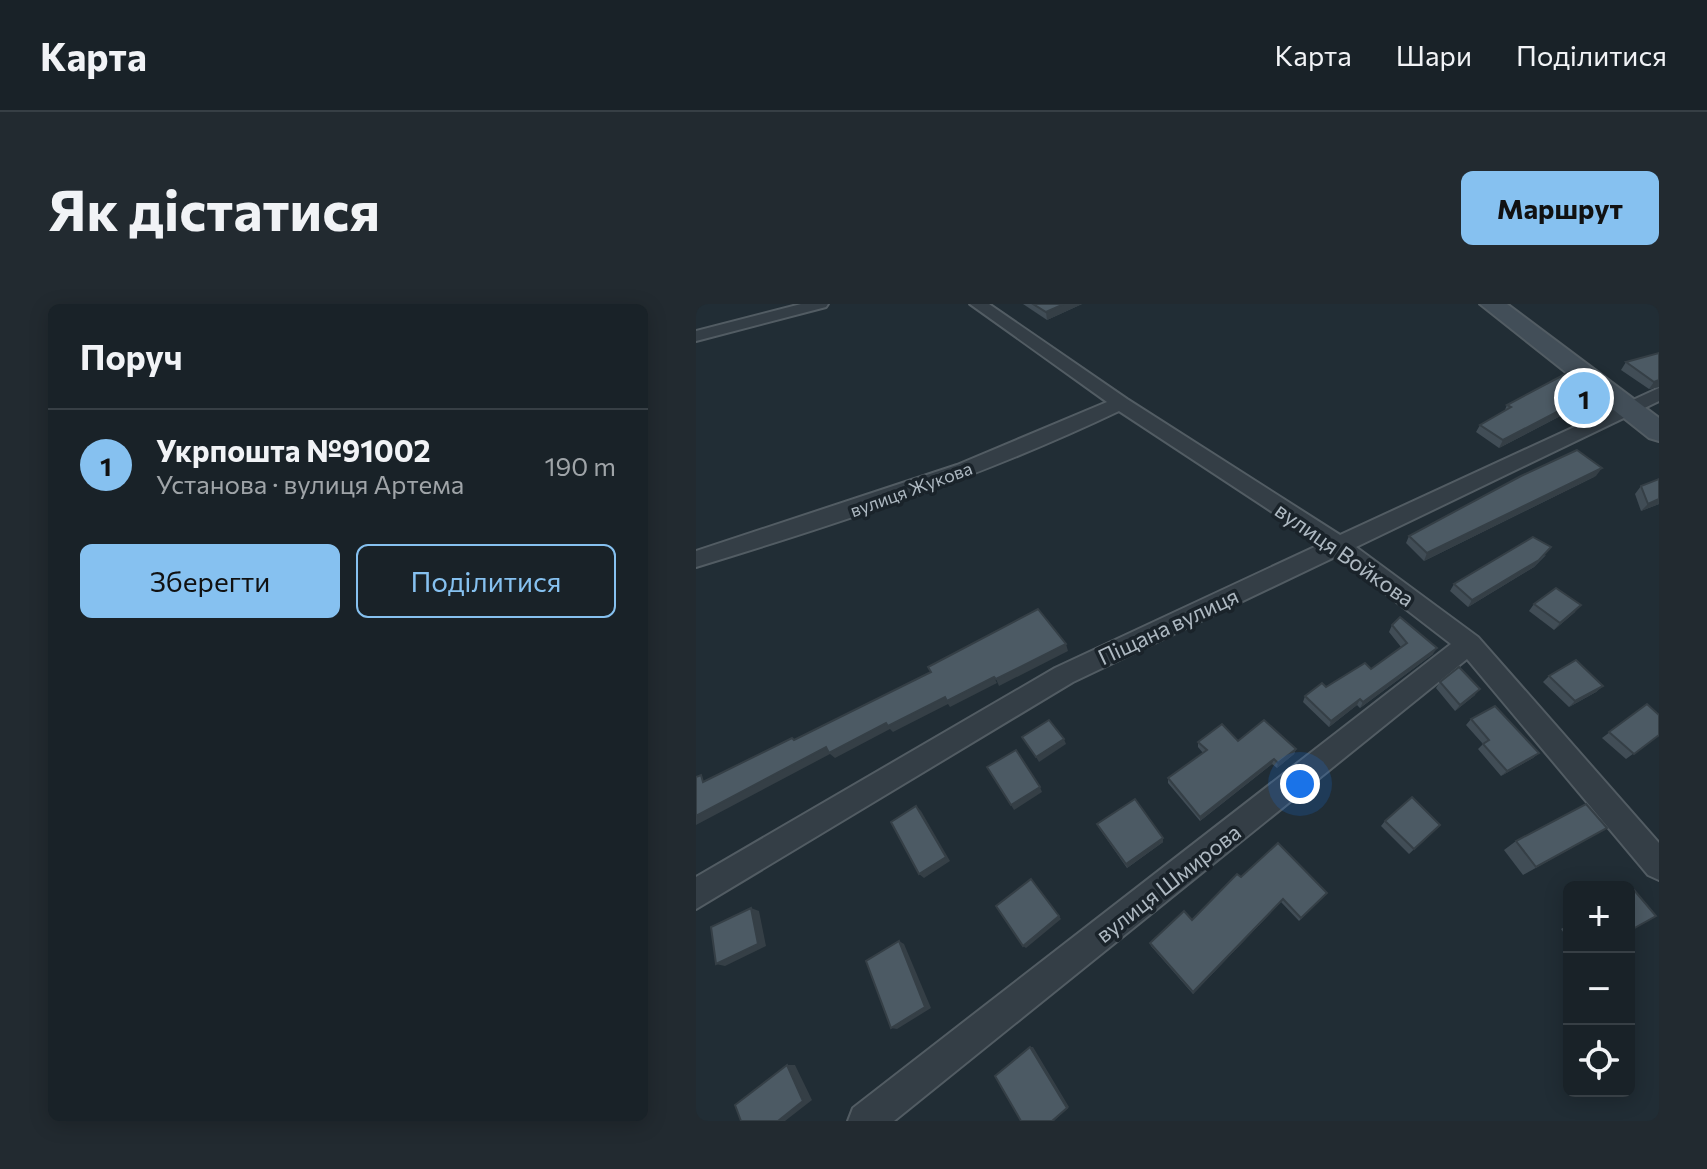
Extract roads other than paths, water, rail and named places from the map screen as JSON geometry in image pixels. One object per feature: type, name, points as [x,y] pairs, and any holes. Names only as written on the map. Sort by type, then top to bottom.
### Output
[{"type":"street","points":[[696,336],[820,304]]},
{"type":"street","name":"вулиця Войкова","points":[[978,304],[1120,403],[1338,545],[1469,644],[1659,865]]},
{"type":"street","points":[[1492,304],[1659,432]]},
{"type":"street","name":"Піщана вулиця","points":[[696,894],[1064,675],[1659,394]]},
{"type":"street","name":"вулиця Жукова","points":[[696,559],[877,503],[1051,437],[1120,403]]},
{"type":"street","name":"вулиця Шмирова","points":[[866,1121],[1469,644]]},
{"type":"place","name":"Укрпошта №91002","points":[[1584,398]]}]
